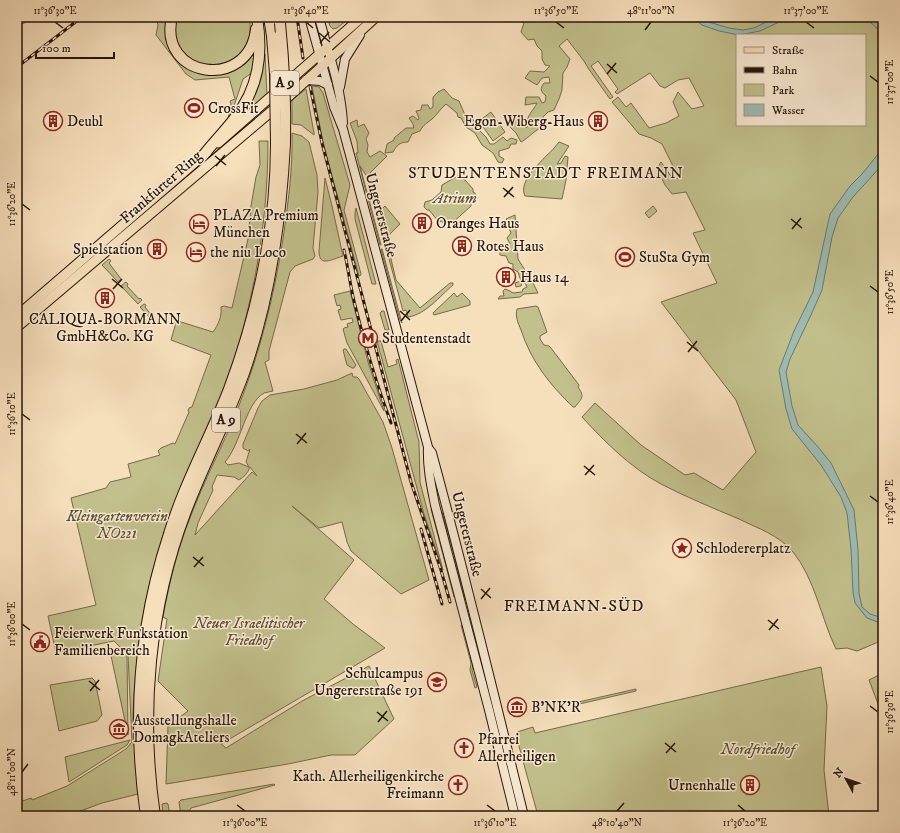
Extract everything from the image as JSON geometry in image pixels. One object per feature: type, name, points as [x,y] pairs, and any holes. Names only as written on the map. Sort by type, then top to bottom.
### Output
[{"type":"highway","points":[[172,17],[171,36],[178,53],[190,64],[206,71],[222,70],[236,64],[249,50],[257,35]]},
{"type":"highway","points":[[202,157],[241,111],[249,96],[257,74],[260,52],[256,17]]},
{"type":"highway","name":"A 9","points":[[156,816],[148,736],[148,691],[155,625],[162,592],[186,511],[244,372],[257,330],[273,264],[278,231],[281,202],[280,144],[269,17]]},
{"type":"highway","name":"A 9","points":[[146,816],[140,766],[138,730],[142,654],[151,601],[169,532],[229,388],[248,329],[261,274],[280,144],[284,79],[279,17]]},
{"type":"main road","name":"Ungererstraße","points":[[309,17],[334,107],[343,129],[428,447],[432,454],[446,506],[500,714],[524,816]]},
{"type":"main road","name":"Ungererstraße","points":[[319,17],[340,90],[343,129]]},
{"type":"main road","name":"Frankfurter Ring","points":[[17,316],[362,17]]},
{"type":"main road","name":"Frankfurter Ring","points":[[17,327],[141,223],[322,66],[376,17]]},
{"type":"main road","points":[[340,90],[345,58],[365,27]]},
{"type":"main road","points":[[306,80],[320,81],[328,85]]},
{"type":"main road","points":[[105,240],[107,250]]},
{"type":"main road","name":"Ungererstraße","points":[[428,447],[427,461],[435,505],[488,704],[515,816]]},
{"type":"green space","points":[[17,17],[35,17],[17,27]]},
{"type":"green space","points":[[156,17],[169,17],[167,27],[192,70],[209,75],[230,72],[248,60],[254,50],[256,50],[253,72],[243,79],[228,119],[231,104],[230,101],[235,99],[229,77],[195,80],[186,74],[156,35],[158,25]]},
{"type":"green space","points":[[176,17],[250,17],[250,35],[243,54],[215,69],[185,58],[173,32]]},
{"type":"green space","points":[[327,17],[351,17],[337,28],[333,29],[330,26]]},
{"type":"green space","points":[[513,17],[883,17],[883,640],[857,651],[847,648],[836,649],[807,574],[801,563],[787,546],[768,532],[650,478],[619,454],[582,417],[595,403],[641,445],[685,475],[694,473],[723,490],[756,452],[736,400],[661,302],[717,283],[693,233],[705,230],[686,192],[672,194],[665,185],[657,169],[661,162],[673,179],[679,178],[662,144],[639,134],[612,102],[618,97],[626,107],[631,103],[649,128],[666,123],[679,116],[673,102],[678,92],[692,109],[704,106],[689,78],[678,80],[665,88],[660,86],[650,73],[617,94],[615,92],[618,89],[598,61],[591,66],[613,97],[610,99],[567,39],[559,46],[570,59],[563,73],[562,90],[559,99],[554,110],[548,112],[543,117],[546,122],[544,127],[521,142],[516,133],[510,127],[514,119],[522,123],[526,128],[531,123],[527,122],[537,103],[525,105],[526,97],[539,97],[542,103],[545,102],[546,96],[541,88],[544,83],[550,83],[549,77],[542,78],[537,85],[525,78],[530,71],[544,72],[550,66],[545,65],[542,59],[542,51],[537,46],[534,39],[528,40],[521,32],[524,23]]},
{"type":"green space","points":[[265,54],[267,96],[242,118],[251,103],[257,87]]},
{"type":"green space","points":[[312,86],[319,87],[323,93],[350,185],[344,210],[361,274],[359,276],[323,142]]},
{"type":"green space","points":[[306,89],[314,135],[301,125],[292,124],[292,100]]},
{"type":"green space","points":[[444,89],[452,98],[459,101],[465,115],[471,116],[490,144],[494,144],[503,137],[507,141],[511,138],[517,140],[516,144],[511,144],[509,148],[499,151],[499,156],[504,159],[502,163],[498,162],[493,153],[482,145],[475,133],[466,127],[461,118],[458,117],[457,113],[446,104],[424,125],[420,131],[412,134],[408,142],[399,144],[393,152],[385,153],[387,144],[394,140],[394,138],[406,128],[414,128],[409,118],[413,116],[418,120],[419,118],[416,111],[421,110],[422,105],[428,105],[430,109],[433,107],[433,97]]},
{"type":"green space","points":[[267,104],[267,111],[136,221],[140,215],[216,151]]},
{"type":"green space","points":[[491,112],[505,132],[493,141],[479,121]]},
{"type":"green space","points":[[357,120],[358,127],[364,124],[369,133],[366,139],[368,145],[367,152],[370,157],[380,151],[387,156],[370,173],[368,178],[360,166],[381,245],[356,153],[358,153],[357,141],[350,123]]},
{"type":"green space","name":"Neuer Israelitischer Friedhof","points":[[292,133],[302,136],[309,142],[317,175],[318,192],[313,248],[315,256],[313,259],[295,266],[290,272],[269,351],[269,360],[265,362],[273,391],[264,393],[252,406],[235,445],[225,462],[228,465],[239,463],[249,467],[246,462],[250,449],[248,451],[243,448],[243,444],[258,408],[262,401],[270,395],[304,389],[337,380],[352,373],[353,377],[357,377],[359,379],[383,422],[392,448],[429,580],[401,594],[351,551],[342,522],[319,528],[292,506],[354,560],[324,599],[353,624],[385,648],[221,744],[226,748],[302,701],[369,666],[394,719],[355,755],[331,755],[288,764],[166,784],[168,726],[188,711],[158,681],[167,619],[163,617],[165,605],[185,530],[201,490],[238,408],[260,345],[271,303],[283,239],[290,186]],"holes":[[[250,467],[257,476],[252,472],[195,535],[198,523],[213,490],[212,487],[217,475],[234,477],[239,480],[246,475]]]},
{"type":"green space","name":"Kleingartenverein NO221","points":[[259,141],[268,141],[265,208],[256,274],[249,306],[230,371],[219,402],[168,524],[154,566],[145,607],[133,711],[138,794],[102,803],[67,816],[17,816],[17,803],[31,798],[32,800],[67,786],[126,749],[132,742],[128,655],[114,641],[56,653],[48,616],[96,605],[71,498],[106,488],[110,482],[131,477],[128,464],[160,455],[158,451],[161,448],[173,443],[175,444],[189,412],[189,408],[192,407],[211,355],[171,340],[175,321],[213,332],[219,321],[221,307],[224,306],[232,308],[248,239],[251,206],[256,177],[260,165]]},
{"type":"green space","points":[[559,142],[569,146],[557,164],[561,163],[565,156],[568,157],[566,180],[562,199],[525,196],[524,185],[530,174]]},
{"type":"green space","name":"Atrium","points":[[461,174],[464,180],[473,189],[477,199],[471,202],[471,206],[450,225],[444,225],[442,221],[439,222],[429,210],[424,207],[425,202],[432,200],[441,192],[442,185]]},
{"type":"green space","points":[[325,178],[343,256],[327,261],[321,259],[319,251]]},
{"type":"green space","points":[[385,206],[400,224],[386,238],[396,280],[420,308],[450,283],[453,283],[453,285],[438,299],[426,309],[414,316],[408,317],[406,310],[403,311],[377,214]]},
{"type":"green space","points":[[653,206],[657,211],[649,218],[645,213]]},
{"type":"green space","points":[[356,208],[376,284],[372,284],[355,219]]},
{"type":"green space","points":[[515,215],[518,259],[538,293],[524,294],[520,297],[498,299],[500,296],[504,296],[503,291],[505,289],[513,293],[522,292],[523,289],[527,287],[525,283],[522,282],[521,286],[516,287],[515,283],[521,281],[518,272],[513,269],[513,264],[509,263],[506,256],[500,255],[500,249],[504,249],[510,244],[507,238],[511,233],[509,228],[510,224],[506,219]]},
{"type":"green space","points":[[382,249],[402,323],[400,320]]},
{"type":"green space","points":[[109,259],[111,261],[109,263],[121,279],[118,282],[102,265]]},
{"type":"green space","points":[[126,282],[128,284],[127,286],[139,299],[140,298],[142,300],[138,304],[121,286]]},
{"type":"green space","points":[[350,291],[368,362],[384,411],[347,343],[343,329],[348,327],[347,324],[353,322],[352,318],[341,320],[338,310],[341,309],[340,305],[337,306],[334,295]]},
{"type":"green space","points":[[454,293],[457,297],[462,293],[470,301],[470,305],[434,315],[433,313]]},
{"type":"green space","points":[[144,304],[153,317],[151,319],[140,307]]},
{"type":"green space","points":[[538,307],[547,332],[540,336],[540,339],[544,345],[551,348],[579,385],[578,387],[582,397],[575,407],[573,407],[565,399],[542,372],[525,341],[517,320],[517,309]]},
{"type":"green space","points":[[384,311],[389,330],[385,330],[380,313]]},
{"type":"green space","points":[[377,341],[381,341],[388,367],[397,364],[396,360],[398,359],[419,442],[420,482],[443,570],[424,514]]},
{"type":"green space","points":[[344,349],[346,349],[356,365],[354,368],[347,365]]},
{"type":"green space","points":[[432,509],[455,597],[454,597]]},
{"type":"green space","points":[[442,512],[467,599],[465,599],[455,560],[451,556]]},
{"type":"green space","points":[[463,624],[473,663],[472,670],[477,687],[475,688],[470,670],[471,663],[461,625]]},
{"type":"green space","points":[[118,648],[127,656],[128,735],[110,651]]},
{"type":"green space","name":"Nordfriedhof","points":[[821,667],[827,706],[824,770],[829,816],[538,816],[516,735],[517,732],[533,727],[535,733]]},
{"type":"green space","points":[[883,673],[883,717],[869,680]]},
{"type":"green space","points":[[92,678],[95,681],[102,715],[97,721],[59,731],[50,685]]},
{"type":"green space","points":[[636,689],[636,691],[575,705],[574,703]]},
{"type":"green space","points":[[130,740],[127,745],[69,782],[65,757]]},
{"type":"green space","points":[[275,785],[191,808],[188,816],[181,816],[179,802],[181,800]]},
{"type":"green space","points":[[167,803],[170,816],[163,816],[162,804]]},
{"type":"water","points":[[693,17],[703,17],[709,22],[729,28],[743,30],[754,28],[776,17],[790,17],[760,31],[744,34],[736,34],[719,31],[702,25]]},
{"type":"water","points":[[858,17],[874,17],[883,24],[883,34],[870,22]]},
{"type":"water","points":[[883,148],[883,164],[853,197],[838,218],[832,237],[822,290],[790,359],[786,372],[792,406],[798,425],[831,463],[854,510],[858,550],[859,593],[862,607],[870,614],[883,618],[883,624],[867,618],[855,603],[847,513],[841,497],[821,465],[792,429],[786,409],[779,370],[794,331],[813,292],[830,214],[850,186]]},
{"type":"railway","points":[[17,67],[82,17]]},
{"type":"railway","points":[[297,17],[303,58]]},
{"type":"railway","points":[[310,86],[322,143],[411,482],[441,570],[450,602]]},
{"type":"railway","points":[[344,250],[362,332],[375,378],[391,423]]},
{"type":"railway","points":[[421,529],[442,604]]},
{"type":"place","name":"CrossFit","points":[[194,108]]},
{"type":"place","name":"Deubl","points":[[53,121]]},
{"type":"place","name":"Egon-Wiberg-Haus","points":[[598,121]]},
{"type":"place","name":"Oranges Haus","points":[[422,223]]},
{"type":"place","name":"PLAZA Premium München","points":[[199,224]]},
{"type":"place","name":"Rotes Haus","points":[[462,246]]},
{"type":"place","name":"Spielstation","points":[[157,249]]},
{"type":"place","name":"the niu Loco","points":[[196,252]]},
{"type":"place","name":"StuSta Gym","points":[[625,257]]},
{"type":"place","name":"Haus 14","points":[[506,277]]},
{"type":"place","name":"CALIQUA-BORMANN GmbH&Co. KG","points":[[105,298]]},
{"type":"place","name":"Studentenstadt","points":[[368,338]]},
{"type":"place","name":"Schlodererplatz","points":[[682,548]]},
{"type":"place","name":"Feierwerk Funkstation Familienbereich","points":[[40,642]]},
{"type":"place","name":"Schulcampus Ungererstraße 191","points":[[437,682]]},
{"type":"place","name":"B'NK'R","points":[[517,707]]},
{"type":"place","name":"Ausstellungshalle DomagkAteliers","points":[[119,729]]},
{"type":"place","name":"Pfarrei Allerheiligen","points":[[464,748]]},
{"type":"place","name":"Kath. Allerheiligenkirche Freimann","points":[[458,785]]},
{"type":"place","name":"Urnenhalle","points":[[750,785]]},
{"type":"district","name":"STUDENTENSTADT FREIMANN","points":[[546,173]]},
{"type":"district","name":"FREIMANN-SÜD","points":[[574,606]]}]
